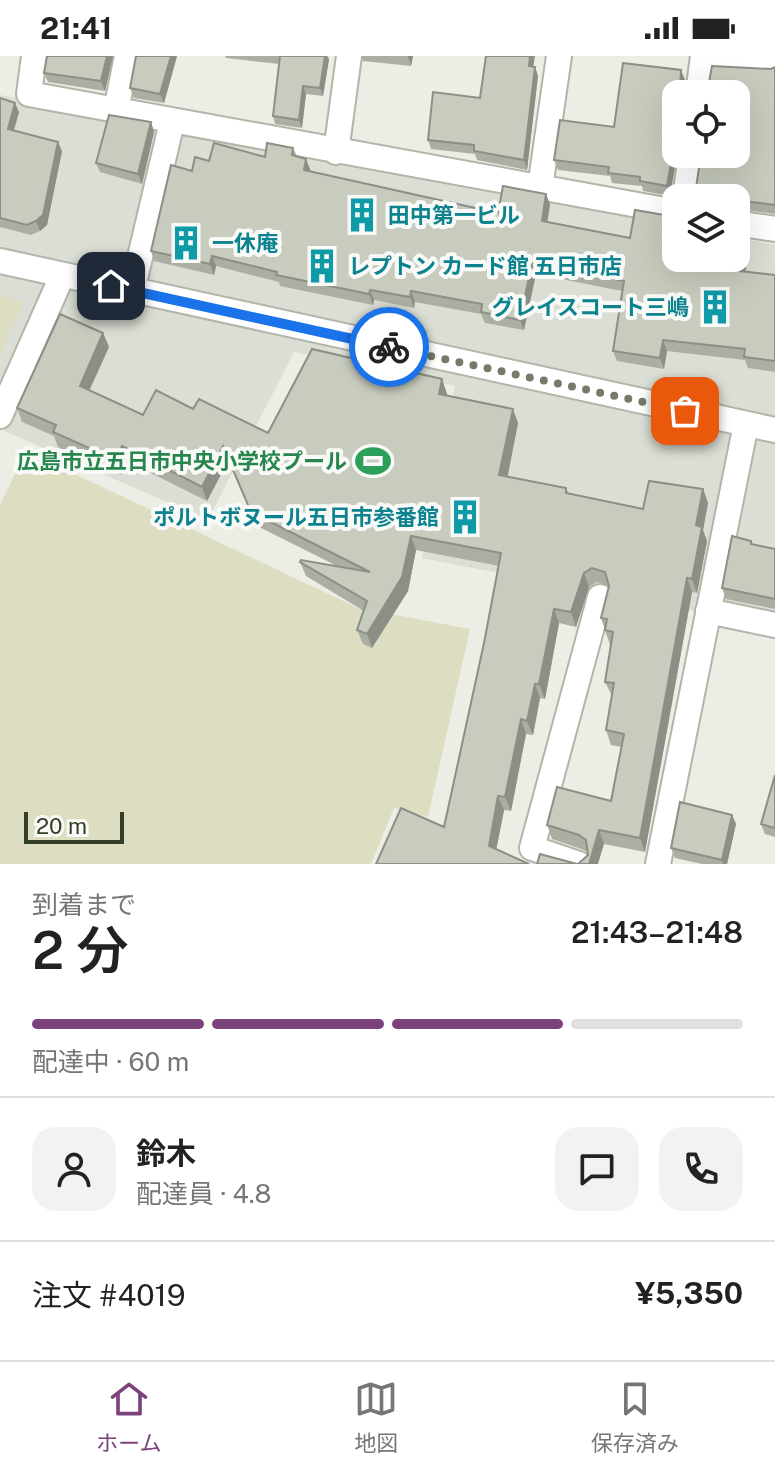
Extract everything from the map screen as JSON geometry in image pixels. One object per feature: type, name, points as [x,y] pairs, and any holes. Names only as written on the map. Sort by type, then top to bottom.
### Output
[{"type":"street","points":[[34,56],[29,94],[662,210]]},
{"type":"street","points":[[116,110],[127,56]]},
{"type":"street","points":[[336,152],[349,56]]},
{"type":"street","points":[[540,188],[559,56]]},
{"type":"street","points":[[700,80],[703,58],[775,64]]},
{"type":"street","points":[[132,291],[172,122]]},
{"type":"street","points":[[750,225],[775,229]]},
{"type":"street","points":[[0,261],[775,430]]},
{"type":"street","points":[[0,416],[62,276]]},
{"type":"street","points":[[658,864],[746,424]]},
{"type":"street","points":[[579,864],[551,860],[532,848],[600,597]]},
{"type":"street","points":[[708,611],[775,625]]},
{"type":"shaded area","points":[[0,95],[662,222],[662,272],[750,272],[750,240],[775,245],[775,627],[422,558],[455,386],[294,352],[208,520],[0,429]]},
{"type":"green space","points":[[0,296],[24,302],[0,355]]},
{"type":"green space","points":[[26,451],[358,608],[470,629],[428,817],[394,808],[371,864],[0,864],[0,505]]},
{"type":"building","points":[[47,56],[107,56],[101,81],[44,73]]},
{"type":"building","points":[[136,56],[171,56],[160,94],[130,88]]},
{"type":"building","points":[[280,56],[325,56],[320,88],[303,86],[299,120],[273,116]]},
{"type":"building","points":[[486,56],[530,56],[529,66],[535,67],[524,160],[474,151],[474,145],[428,140],[433,92],[480,98]]},
{"type":"building","points":[[623,63],[681,70],[680,80],[662,80],[662,168],[670,168],[667,184],[608,173],[609,167],[554,160],[560,120],[614,127]]},
{"type":"building","points":[[712,66],[775,67],[775,205],[750,202],[750,184],[697,184],[699,168],[750,168],[750,80],[709,80]]},
{"type":"building","points":[[0,98],[15,103],[8,129],[58,142],[43,215],[27,225],[0,218]]},
{"type":"building","points":[[109,115],[151,122],[138,174],[96,163]]},
{"type":"building","points":[[214,143],[265,157],[267,143],[293,148],[292,155],[306,159],[304,170],[498,213],[503,186],[546,194],[542,221],[630,238],[635,210],[662,215],[662,272],[775,275],[775,361],[744,357],[745,349],[663,340],[660,358],[613,351],[624,281],[532,263],[520,320],[481,312],[482,304],[411,291],[410,297],[370,290],[369,294],[276,275],[277,272],[212,256],[210,264],[151,251],[171,165],[192,171],[195,157],[209,161]]},
{"type":"building","points":[[60,314],[103,333],[80,386],[143,415],[156,390],[193,409],[199,399],[268,433],[312,349],[442,379],[439,394],[513,409],[499,475],[566,488],[566,493],[643,509],[649,481],[703,489],[696,525],[702,527],[692,579],[687,578],[640,838],[599,830],[589,864],[578,864],[588,855],[586,840],[547,825],[557,787],[611,801],[624,734],[606,730],[614,683],[605,682],[613,632],[605,630],[607,619],[601,618],[609,586],[605,572],[592,568],[584,573],[571,612],[554,609],[539,684],[535,684],[527,721],[521,719],[505,797],[498,796],[489,846],[529,864],[376,864],[401,808],[444,827],[501,553],[411,536],[402,577],[367,634],[357,630],[367,601],[300,562],[370,572],[251,512],[223,446],[202,487],[122,446],[116,460],[53,432],[56,425],[17,408]]},
{"type":"building","points":[[732,536],[775,549],[775,599],[722,588]]},
{"type":"building","points":[[775,775],[775,828],[761,824]]},
{"type":"building","points":[[680,802],[732,815],[722,860],[671,848]]},
{"type":"building","points":[[540,854],[577,864],[537,864]]},
{"type":"way so far","points":[[389,347],[685,411]]},
{"type":"place","name":"田中第一ビル","points":[[362,215]]},
{"type":"place","name":"一休庵","points":[[186,243]]},
{"type":"place","name":"レプトン カード館 五日市店","points":[[322,266]]},
{"type":"place","name":"グレイスコート三嶋","points":[[715,307]]},
{"type":"place","name":"広島市立五日市中央小学校プール","points":[[373,461]]},
{"type":"place","name":"ポルトボヌール五日市参番館","points":[[465,517]]},
{"type":"route","points":[[111,286],[389,347]]}]
